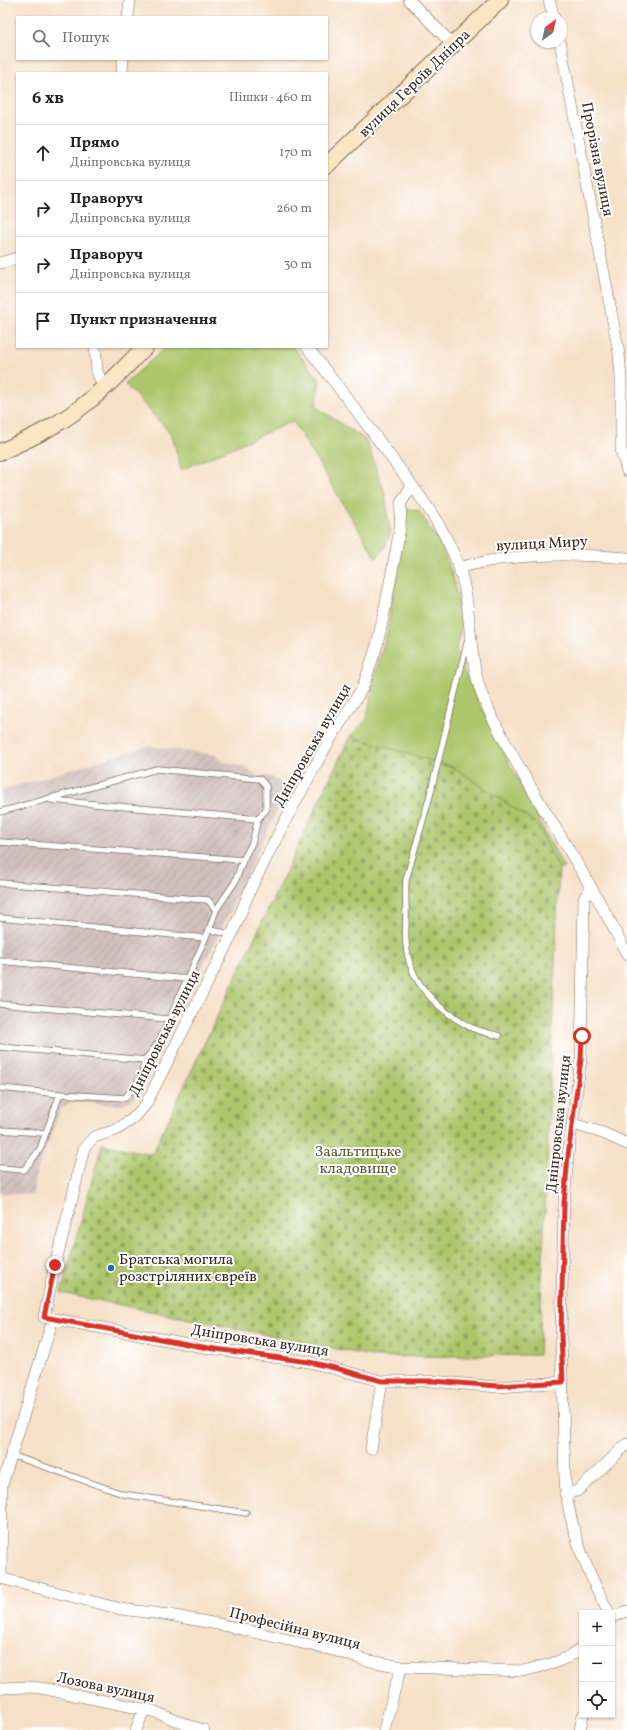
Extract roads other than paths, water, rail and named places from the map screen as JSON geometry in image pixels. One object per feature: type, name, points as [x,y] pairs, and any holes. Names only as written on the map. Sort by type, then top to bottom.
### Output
[{"type":"main road","name":"вулиця Героїв Дніпра","points":[[328,164],[500,0]]},
{"type":"main road","points":[[0,452],[38,435],[74,412],[104,389],[144,348]]},
{"type":"street","points":[[128,16],[130,0]]},
{"type":"street","points":[[409,0],[453,45]]},
{"type":"street","points":[[550,0],[553,12]]},
{"type":"street","name":"Прорізна вулиця","points":[[561,48],[624,378],[621,442],[623,460],[627,471]]},
{"type":"street","points":[[122,72],[123,60]]},
{"type":"street","points":[[0,263],[16,258]]},
{"type":"street","points":[[95,348],[97,371],[104,389]]},
{"type":"street","points":[[308,348],[412,485],[450,545],[463,583],[475,672],[484,701],[549,819],[616,930],[627,955]]},
{"type":"street","name":"Дніпровська вулиця","points":[[412,485],[401,503],[400,527],[393,566],[377,645],[367,678],[357,698],[314,767],[285,821],[251,888],[232,934],[146,1104],[134,1118],[116,1130],[94,1137],[84,1148],[53,1271],[44,1317],[208,1348],[309,1362],[382,1381],[432,1381],[498,1386],[563,1382]]},
{"type":"street","name":"вулиця Миру","points":[[459,568],[489,561],[540,556],[582,555],[627,558]]},
{"type":"street","name":"Дніпровська вулиця","points":[[592,890],[587,894],[583,903],[582,1036],[580,1066],[568,1155],[564,1203],[561,1336],[565,1494],[568,1514],[595,1585],[608,1610]]},
{"type":"street","points":[[573,1124],[603,1133],[627,1144]]},
{"type":"street","points":[[1,1579],[2,1485],[53,1319]]},
{"type":"street","points":[[371,1449],[382,1381]]},
{"type":"street","points":[[565,1494],[577,1491],[627,1444]]},
{"type":"street","name":"Професійна вулиця","points":[[1,1579],[121,1609],[169,1615],[223,1626],[337,1651],[364,1660],[402,1667],[523,1671],[551,1664],[566,1658],[579,1650]]},
{"type":"street","points":[[615,1617],[627,1611]]},
{"type":"street","points":[[384,1730],[397,1680],[402,1667]]},
{"type":"street","name":"Лозова вулиця","points":[[0,1688],[41,1688],[144,1709],[204,1730]]},
{"type":"street","points":[[136,1730],[144,1709]]},
{"type":"street","points":[[580,1730],[583,1718]]},
{"type":"lane","points":[[470,631],[429,798],[406,880],[406,945],[410,965],[415,978],[429,997],[442,1008],[471,1027],[500,1036]]},
{"type":"lane","points":[[0,812],[157,769],[260,779],[266,786],[266,810],[258,819],[252,843],[243,860],[235,882],[216,910],[209,930],[159,1042],[145,1060],[141,1077],[125,1098],[0,1088]]},
{"type":"lane","points":[[47,800],[258,819]]},
{"type":"lane","points":[[0,842],[243,860]]},
{"type":"lane","points":[[0,883],[208,900],[216,910]]},
{"type":"lane","points":[[0,918],[205,938]]},
{"type":"lane","points":[[209,930],[232,934]]},
{"type":"lane","points":[[0,961],[187,979]]},
{"type":"lane","points":[[0,1004],[168,1019]]},
{"type":"lane","points":[[0,1047],[145,1060]]},
{"type":"lane","points":[[0,1168],[24,1170],[40,1149],[60,1094]]},
{"type":"lane","points":[[0,1130],[45,1133]]},
{"type":"lane","points":[[11,1455],[123,1494],[246,1513]]},
{"type":"place","name":"Братська могила розстріляних євреїв","points":[[111,1268]]},
{"type":"park label","name":"Заальтицьке кладовище","points":[[358,1160]]}]
